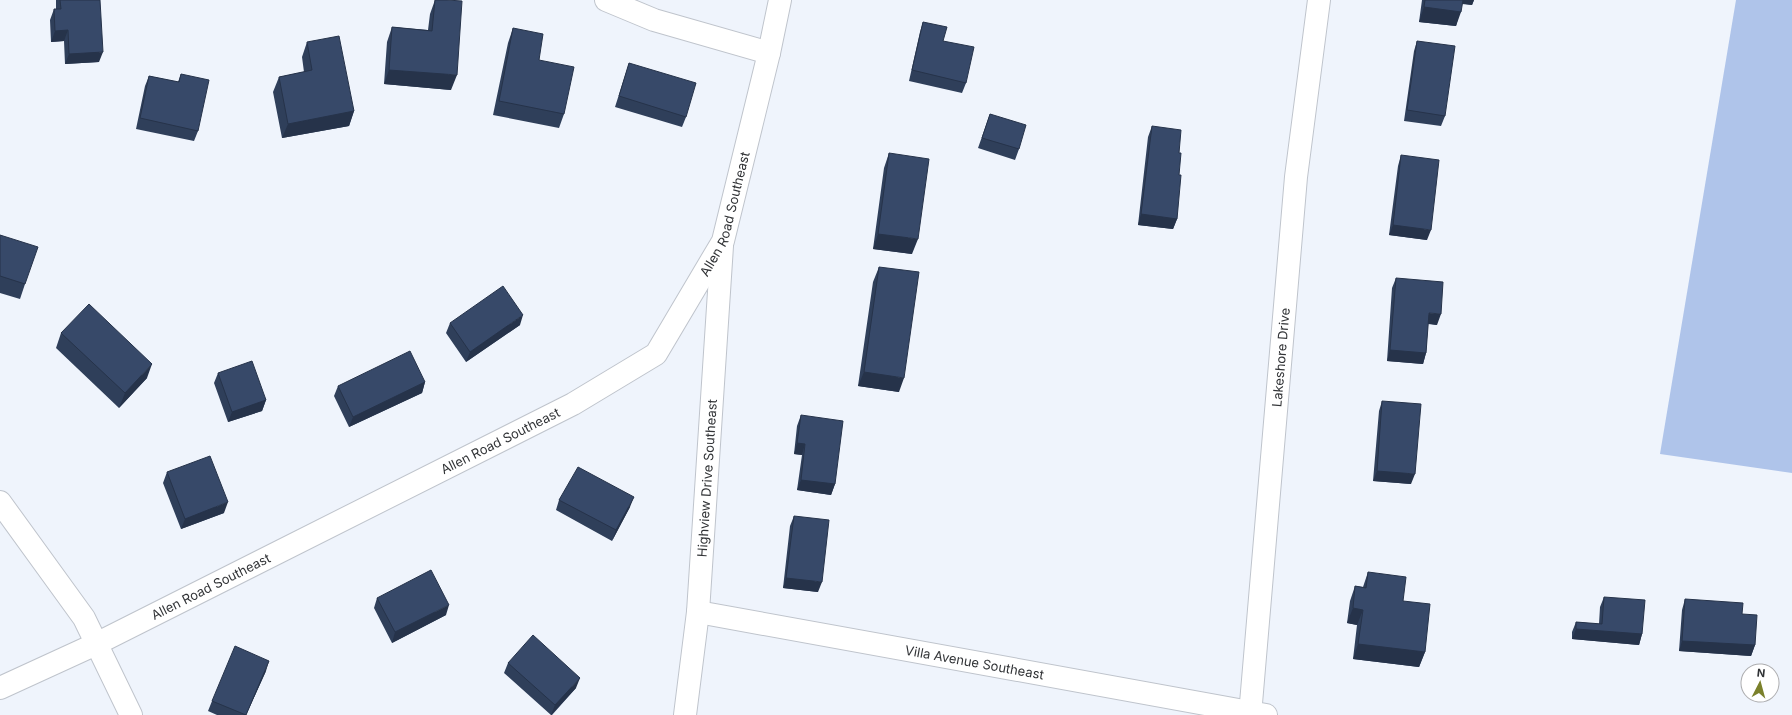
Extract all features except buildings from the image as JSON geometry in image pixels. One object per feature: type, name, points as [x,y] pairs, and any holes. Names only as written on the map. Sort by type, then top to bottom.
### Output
[{"type":"street","points":[[606,0],[654,20],[769,53]]},
{"type":"street","name":"Allen Road Southeast","points":[[0,688],[96,644],[573,404],[656,354],[723,241],[769,53],[780,0]]},
{"type":"street","name":"Lakeshore Drive","points":[[1256,714],[1296,177],[1320,0]]},
{"type":"street","name":"Highview Drive Southeast","points":[[685,715],[698,612],[723,241]]},
{"type":"street","points":[[0,502],[84,618],[131,715]]},
{"type":"street","name":"Villa Avenue Southeast","points":[[698,612],[1256,714]]},
{"type":"shaded area","points":[[1736,0],[1792,0],[1792,473],[1660,454]]}]
